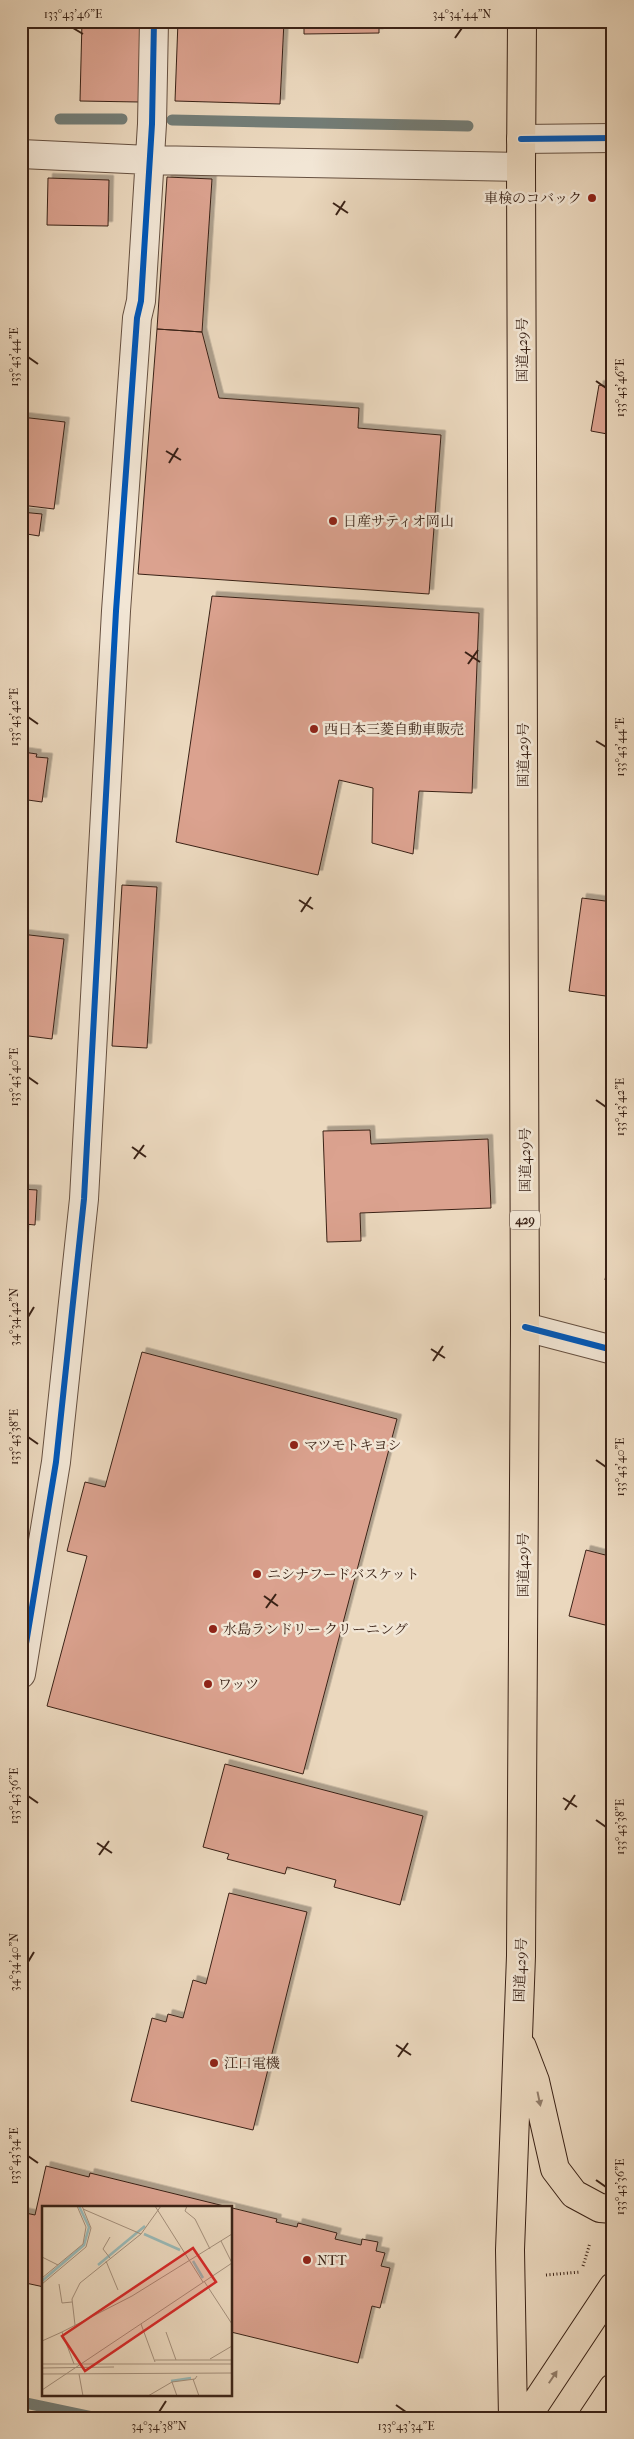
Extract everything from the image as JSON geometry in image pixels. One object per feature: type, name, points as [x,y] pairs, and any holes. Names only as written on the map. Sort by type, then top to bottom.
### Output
[{"type":"highway","name":"国道429号","points":[[513,2418],[510,2250],[521,1956],[525,1327],[522,21]]},
{"type":"highway","points":[[518,2037],[535,2082],[555,2169],[574,2194],[600,2208],[613,2209]]},
{"type":"highway","points":[[526,2418],[613,2287]]},
{"type":"highway","points":[[593,2418],[613,2388]]},
{"type":"street","points":[[21,1674],[56,1462],[84,1199],[116,611],[137,318],[141,301],[154,21]]},
{"type":"street","points":[[521,139],[613,138]]},
{"type":"street","points":[[21,154],[149,160],[521,167]]},
{"type":"street","points":[[525,1327],[613,1350]]},
{"type":"path","points":[[546,2275],[582,2272],[590,2243]]},
{"type":"building","points":[[22,21],[23,72],[21,72]]},
{"type":"building","points":[[82,21],[140,21],[139,102],[80,101]]},
{"type":"building","points":[[178,21],[284,21],[280,104],[175,101]]},
{"type":"building","points":[[304,21],[379,21],[379,33],[304,34]]},
{"type":"building","points":[[167,177],[212,179],[202,332],[157,329]]},
{"type":"building","points":[[48,178],[109,180],[108,226],[47,225]]},
{"type":"building","points":[[157,329],[202,332],[219,398],[359,408],[358,428],[441,435],[429,594],[138,574]]},
{"type":"building","points":[[599,385],[613,388],[613,435],[591,431]]},
{"type":"building","points":[[21,417],[65,422],[54,509],[21,505]]},
{"type":"building","points":[[21,512],[42,514],[39,536],[21,533]]},
{"type":"building","points":[[212,596],[479,613],[472,793],[419,791],[413,854],[372,843],[373,788],[339,780],[318,875],[176,842]]},
{"type":"building","points":[[23,752],[37,754],[36,757],[48,758],[42,802],[21,799]]},
{"type":"building","points":[[122,885],[157,887],[147,1048],[112,1046]]},
{"type":"building","points":[[582,898],[613,902],[613,997],[569,991]]},
{"type":"building","points":[[21,934],[64,939],[52,1039],[21,1035]]},
{"type":"building","points":[[370,1130],[371,1144],[488,1139],[491,1208],[360,1213],[361,1241],[327,1242],[323,1131]]},
{"type":"building","points":[[21,1189],[37,1190],[35,1225],[25,1224],[22,1252]]},
{"type":"building","points":[[613,1237],[613,1282],[605,1280]]},
{"type":"building","points":[[142,1352],[397,1419],[303,1774],[47,1706],[87,1556],[67,1551],[85,1482],[105,1487]]},
{"type":"building","points":[[586,1550],[613,1557],[613,1627],[569,1616]]},
{"type":"building","points":[[225,1764],[423,1816],[400,1905],[334,1887],[336,1880],[287,1867],[285,1874],[227,1859],[229,1854],[203,1847]]},
{"type":"building","points":[[229,1893],[307,1912],[253,2130],[131,2101],[152,2018],[166,2022],[168,2014],[183,2018],[193,1980],[206,1984]]},
{"type":"building","name":"NTT","points":[[46,2166],[89,2177],[90,2173],[224,2206],[42,2206],[42,2287],[21,2282],[21,2212],[35,2215]]},
{"type":"building","name":"NTT","points":[[232,2208],[277,2219],[276,2222],[297,2227],[298,2223],[337,2233],[335,2239],[361,2245],[362,2239],[378,2242],[376,2251],[385,2253],[381,2266],[390,2268],[380,2308],[372,2306],[358,2363],[232,2332]]},
{"type":"waterway","points":[[60,119],[122,119]]},
{"type":"waterway","points":[[172,120],[468,126]]},
{"type":"waterway","points":[[21,2402],[97,2418]]},
{"type":"cycle path","points":[[21,1674],[56,1462],[84,1199],[116,611],[137,318],[141,301],[152,124],[154,21]]},
{"type":"cycle path","points":[[521,139],[613,138]]},
{"type":"cycle path","points":[[525,1327],[613,1350]]},
{"type":"place","name":"車検のコバック","points":[[592,198]]},
{"type":"place","name":"日産サティオ岡山","points":[[333,521]]},
{"type":"place","name":"西日本三菱自動車販売","points":[[314,729]]},
{"type":"place","name":"マツモトキヨシ","points":[[294,1445]]},
{"type":"place","name":"ニシナフードバスケット","points":[[257,1574]]},
{"type":"place","name":"水島ランドリー クリーニング","points":[[213,1629]]},
{"type":"place","name":"ワッツ","points":[[208,1684]]},
{"type":"place","name":"江口電機","points":[[214,2063]]},
{"type":"place","name":"NTT","points":[[307,2260]]}]
